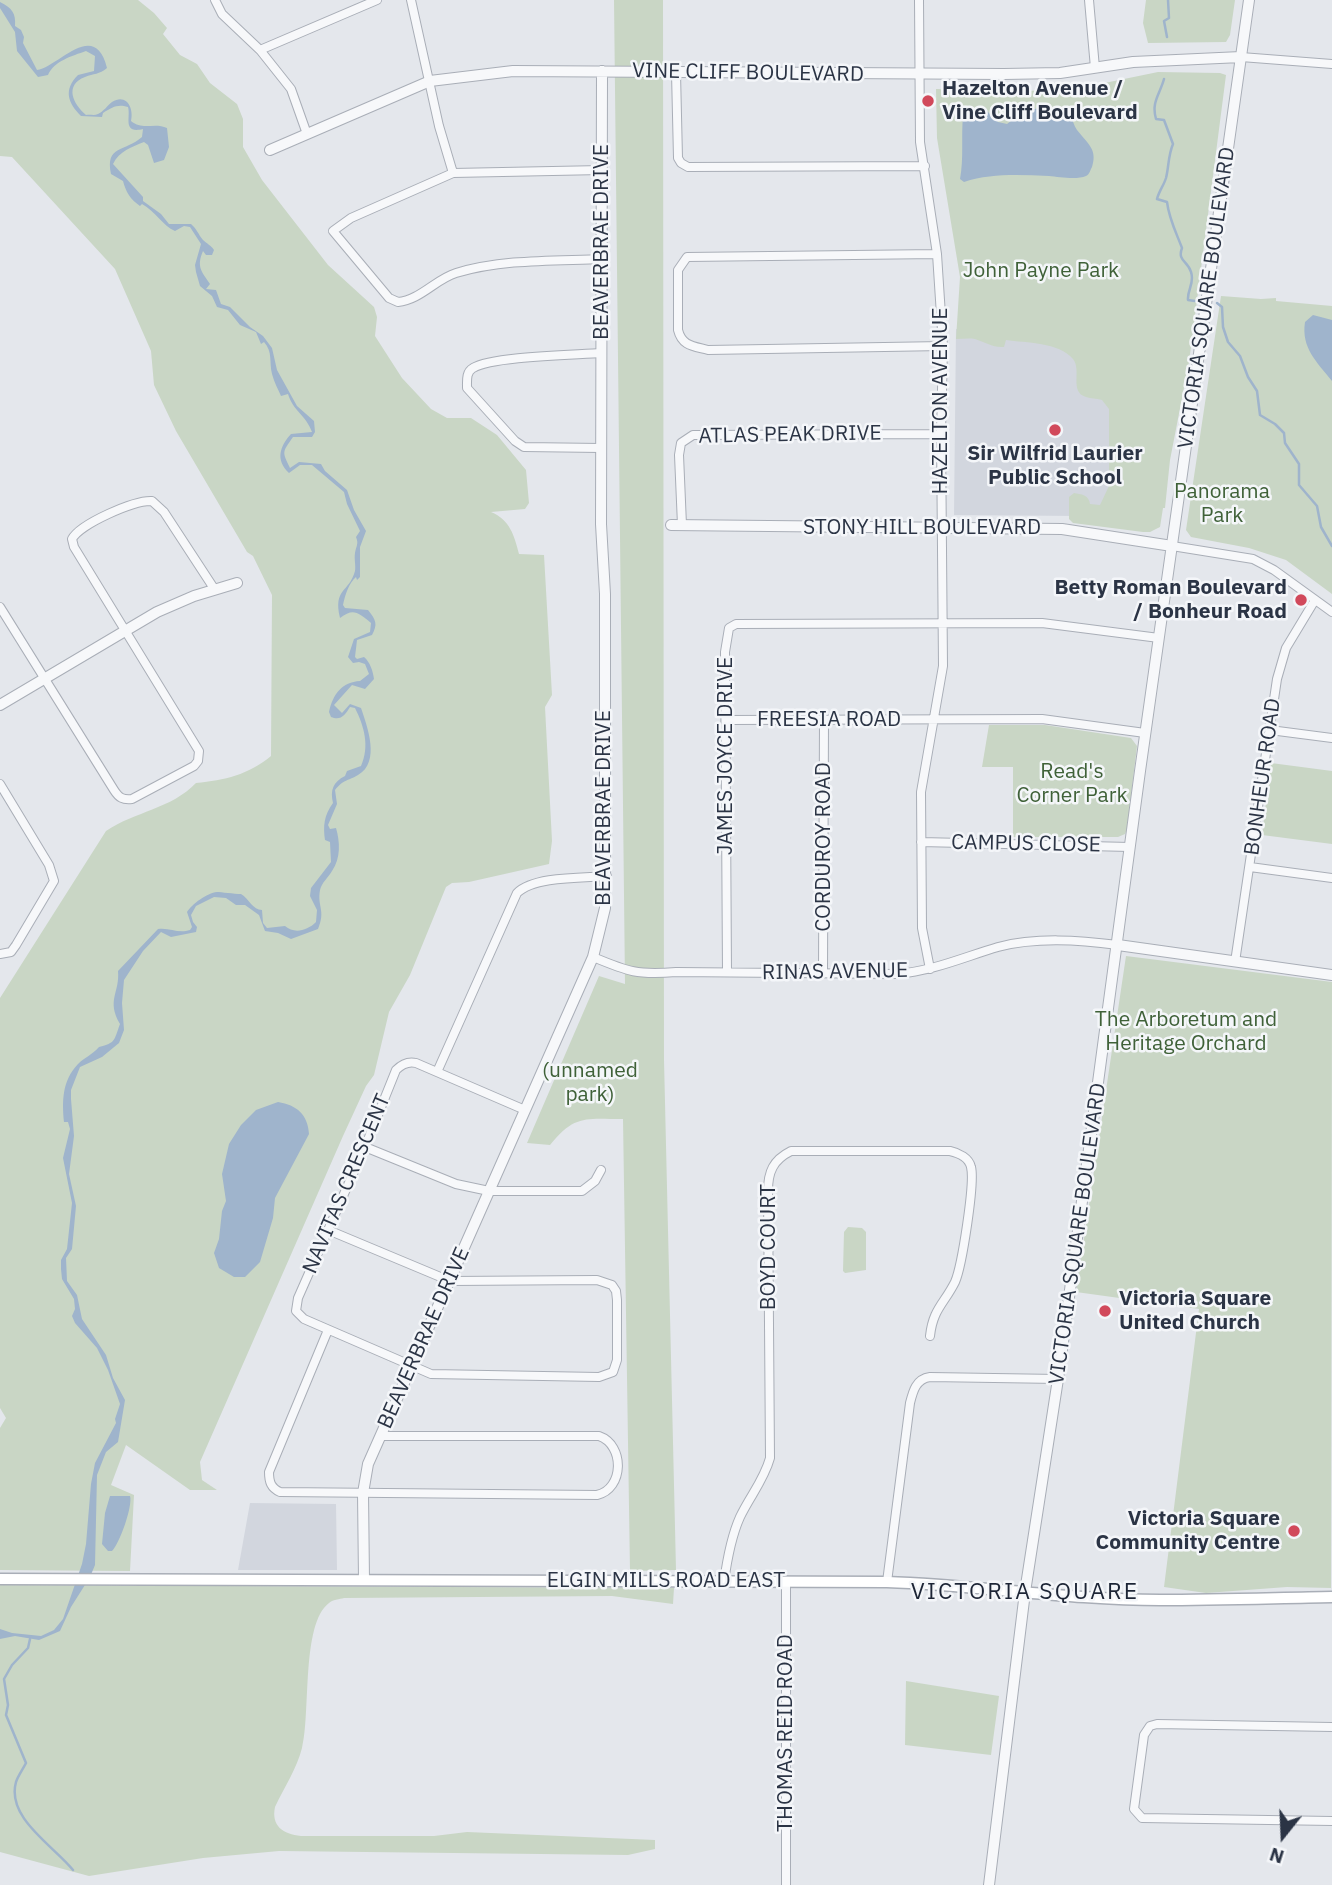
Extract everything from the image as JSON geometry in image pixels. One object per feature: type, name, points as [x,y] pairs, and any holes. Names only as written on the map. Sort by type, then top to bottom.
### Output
[{"type":"main road","name":"ELGIN MILLS ROAD EAST","points":[[0,1579],[887,1582],[1162,1600],[1332,1597]]},
{"type":"street","points":[[215,0],[222,14],[260,50],[291,89],[307,134]]},
{"type":"street","points":[[260,50],[377,0]]},
{"type":"street","points":[[411,0],[439,126],[453,173]]},
{"type":"street","name":"HAZELTON AVENUE","points":[[919,0],[920,142],[937,254],[943,346],[943,666],[921,792],[922,928],[930,969]]},
{"type":"street","points":[[1090,0],[1090,30],[1095,68]]},
{"type":"street","name":"VICTORIA SQUARE BOULEVARD","points":[[989,1885],[1025,1591],[1058,1379],[1158,638],[1249,0]]},
{"type":"street","points":[[1241,57],[1332,64]]},
{"type":"street","name":"VINE CLIFF BOULEVARD","points":[[270,150],[430,81],[513,71],[1060,74],[1133,62],[1241,57]]},
{"type":"street","name":"BEAVERBRAE DRIVE","points":[[364,1580],[363,1493],[368,1464],[593,957],[605,908],[607,876],[601,448],[602,71]]},
{"type":"street","points":[[676,73],[678,158],[688,167],[925,166]]},
{"type":"street","points":[[602,170],[453,173],[351,218],[333,231],[394,301],[404,302],[452,274],[474,268],[499,264],[602,259]]},
{"type":"street","points":[[937,254],[687,257],[678,270],[678,330],[686,344],[708,349],[943,346]]},
{"type":"street","points":[[601,354],[498,360],[473,368],[467,377],[467,388],[515,441],[524,447],[601,448]]},
{"type":"street","name":"ATLAS PEAK DRIVE","points":[[677,525],[681,443],[693,435],[941,435]]},
{"type":"street","points":[[0,607],[119,797],[132,799],[194,766],[198,761],[196,744],[124,630],[74,547],[72,539],[81,528],[147,500],[158,505],[215,590]]},
{"type":"street","name":"STONY HILL BOULEVARD","points":[[677,525],[1062,529],[1172,546]]},
{"type":"street","points":[[1172,546],[1253,559],[1274,570],[1332,612]]},
{"type":"street","points":[[0,705],[157,612],[237,583]]},
{"type":"street","name":"BONHEUR ROAD","points":[[1236,961],[1277,679],[1286,648],[1315,600]]},
{"type":"street","name":"JAMES JOYCE DRIVE","points":[[727,972],[726,634],[729,628],[736,624],[1042,623],[1158,638]]},
{"type":"street","name":"FREESIA ROAD","points":[[726,720],[1042,719],[1145,733]]},
{"type":"street","name":"CORDUROY ROAD","points":[[823,973],[824,720]]},
{"type":"street","points":[[1270,730],[1332,738]]},
{"type":"street","points":[[0,784],[50,864],[54,881],[11,952],[0,954]]},
{"type":"street","name":"CAMPUS CLOSE","points":[[921,842],[1130,847]]},
{"type":"street","points":[[1250,867],[1332,878]]},
{"type":"street","points":[[437,1072],[512,901],[523,887],[607,876]]},
{"type":"street","name":"RINAS AVENUE","points":[[593,957],[645,975],[727,972],[897,974],[930,969],[1019,943],[1061,941],[1118,945]]},
{"type":"street","points":[[1118,945],[1332,975]]},
{"type":"street","name":"NAVITAS CRESCENT","points":[[450,1281],[597,1280],[612,1285],[617,1300],[616,1366],[613,1372],[599,1377],[439,1375],[411,1367],[328,1330],[299,1316],[296,1308],[396,1070],[411,1062],[525,1110]]},
{"type":"street","points":[[365,1147],[456,1184],[489,1191],[582,1191],[595,1181],[601,1170]]},
{"type":"street","name":"BOYD COURT","points":[[724,1582],[727,1559],[740,1517],[766,1474],[770,1458],[768,1191],[770,1169],[781,1156],[791,1151],[950,1152],[959,1153],[968,1161],[971,1168],[969,1197],[959,1270],[955,1282],[934,1313],[930,1336]]},
{"type":"street","points":[[328,1230],[450,1281]]},
{"type":"street","points":[[328,1330],[269,1472],[274,1489],[280,1492],[597,1494],[609,1490],[616,1481],[617,1453],[610,1442],[599,1436],[381,1436]]},
{"type":"street","points":[[887,1582],[914,1387],[922,1379],[930,1377],[1058,1379]]},
{"type":"street","name":"THOMAS REID ROAD","points":[[786,1582],[786,1885]]},
{"type":"street","points":[[1332,1727],[1150,1726],[1144,1735],[1134,1801],[1134,1810],[1142,1818],[1332,1821]]},
{"type":"shaded area","name":"Sir Wilfrid Laurier Public School","points":[[956,329],[1164,359],[1147,502],[1079,516],[954,515]]},
{"type":"shaded area","points":[[250,1503],[336,1504],[337,1570],[238,1570]]},
{"type":"green space","points":[[0,0],[138,0],[154,13],[167,28],[163,34],[180,55],[197,64],[210,83],[237,104],[243,119],[243,147],[262,180],[328,265],[374,307],[377,317],[375,336],[402,378],[431,409],[447,418],[471,418],[497,435],[526,470],[529,503],[525,509],[491,512],[507,524],[519,554],[544,555],[552,695],[545,707],[552,841],[549,864],[469,882],[452,883],[446,887],[410,975],[389,1012],[374,1075],[366,1086],[343,1136],[200,1462],[202,1480],[217,1490],[190,1490],[126,1445],[111,1485],[134,1495],[130,1571],[0,1570],[0,1428],[6,1418],[0,1408],[0,998],[106,831],[176,799],[196,783],[236,776],[271,756],[272,595],[253,556],[247,552],[176,431],[154,385],[151,351],[115,269],[12,157],[0,156]]},
{"type":"green space","name":"(unnamed park)","points":[[614,0],[663,0],[664,1060],[676,1570],[630,1571],[623,1119],[582,1120],[567,1128],[550,1145],[527,1143],[599,976],[625,984]]},
{"type":"green space","points":[[1146,0],[1235,0],[1230,35],[1226,42],[1148,43],[1143,23]]},
{"type":"green space","name":"John Payne Park","points":[[1158,72],[1226,75],[1189,362],[1170,460],[1165,508],[1160,527],[1143,532],[1073,523],[1069,519],[1069,497],[1074,493],[1079,494],[1086,497],[1090,504],[1100,505],[1109,486],[1109,409],[1102,400],[1086,397],[1078,390],[1073,359],[1059,349],[1042,344],[1006,340],[1004,347],[1000,347],[975,339],[956,339],[960,277],[937,138],[936,89],[1050,91]]},
{"type":"green space","name":"Panorama Park","points":[[1221,296],[1276,298],[1276,301],[1332,306],[1332,594],[1286,560],[1249,548],[1191,537],[1186,530]]},
{"type":"green space","name":"Read's Corner Park","points":[[989,725],[1045,725],[1131,738],[1137,746],[1125,834],[1118,837],[1013,837],[1013,767],[982,767]]},
{"type":"green space","points":[[1271,763],[1332,771],[1332,844],[1262,835]]},
{"type":"green space","name":"The Arboretum and Heritage Orchard","points":[[1126,956],[1332,982],[1331,1588],[1287,1587],[1206,1593],[1164,1587],[1199,1309],[1076,1292]]},
{"type":"green space","points":[[848,1227],[862,1228],[866,1232],[866,1270],[843,1271],[844,1232]]},
{"type":"green space","points":[[0,1585],[674,1588],[673,1604],[612,1596],[344,1598],[330,1602],[320,1614],[314,1630],[302,1748],[274,1814],[280,1828],[301,1836],[434,1836],[467,1832],[655,1840],[655,1849],[628,1855],[279,1851],[203,1858],[89,1876],[0,1852]]},
{"type":"green space","points":[[906,1681],[999,1696],[991,1755],[905,1745]]},
{"type":"water","points":[[0,2],[12,11],[15,26],[21,30],[23,43],[37,70],[85,46],[94,47],[101,54],[107,68],[78,80],[74,85],[74,100],[86,115],[98,114],[112,102],[122,99],[128,104],[131,121],[135,124],[167,128],[169,147],[164,160],[154,163],[148,145],[144,142],[122,153],[113,164],[143,197],[143,201],[161,214],[169,224],[191,224],[213,248],[212,255],[206,255],[203,251],[200,261],[201,269],[210,284],[206,289],[216,290],[221,304],[230,307],[263,336],[272,348],[277,370],[297,406],[314,421],[315,432],[312,437],[293,437],[285,449],[285,455],[290,468],[299,462],[321,464],[325,471],[347,490],[366,531],[360,547],[360,577],[351,582],[343,605],[345,608],[368,610],[375,625],[372,635],[357,640],[355,657],[366,659],[374,679],[365,689],[352,685],[334,705],[342,713],[350,704],[361,708],[369,734],[371,753],[365,769],[335,790],[337,804],[328,825],[330,829],[336,828],[338,855],[335,866],[320,890],[321,917],[318,929],[291,939],[265,931],[259,915],[245,905],[236,905],[226,898],[214,897],[196,906],[191,915],[197,927],[196,932],[171,937],[161,932],[143,951],[124,980],[124,1030],[119,1043],[102,1057],[80,1067],[71,1090],[74,1136],[69,1174],[76,1206],[72,1249],[66,1258],[67,1281],[77,1295],[82,1319],[106,1355],[113,1378],[125,1400],[118,1442],[106,1452],[97,1475],[95,1565],[60,1631],[39,1640],[15,1636],[0,1639],[0,1629],[41,1636],[54,1630],[63,1619],[82,1564],[95,1463],[116,1423],[120,1404],[97,1348],[75,1323],[72,1316],[75,1309],[74,1299],[62,1279],[61,1260],[67,1249],[72,1203],[63,1158],[70,1129],[68,1122],[64,1122],[63,1099],[66,1084],[78,1064],[99,1047],[112,1042],[115,1037],[120,1024],[114,1009],[118,971],[158,929],[190,930],[192,927],[187,912],[200,899],[217,892],[241,894],[262,910],[263,923],[267,928],[285,926],[300,930],[309,928],[316,922],[317,910],[310,896],[311,888],[331,862],[330,842],[325,840],[324,830],[326,816],[333,803],[332,790],[347,771],[361,766],[365,751],[363,729],[355,708],[350,707],[340,718],[331,717],[329,712],[339,690],[369,674],[365,664],[353,663],[348,657],[354,639],[370,632],[371,623],[352,612],[340,618],[340,596],[355,571],[356,537],[360,531],[344,492],[312,465],[300,465],[289,473],[282,463],[282,448],[291,434],[312,432],[288,394],[281,396],[272,374],[267,346],[264,342],[261,344],[256,332],[240,325],[228,310],[217,307],[212,296],[200,286],[195,265],[201,244],[190,227],[184,226],[175,231],[171,229],[147,207],[134,201],[123,181],[111,174],[111,158],[118,150],[142,137],[143,129],[130,127],[128,107],[124,106],[112,108],[103,113],[102,117],[81,116],[70,101],[70,86],[78,75],[94,71],[95,56],[86,51],[75,55],[59,63],[48,75],[38,77],[17,51],[15,32],[0,8]]},
{"type":"water","points":[[1045,107],[1068,114],[1093,151],[1092,167],[1087,175],[1073,178],[1006,175],[964,182],[960,179],[963,116],[987,111],[998,122],[1007,124],[1024,111]]},
{"type":"water","points":[[1313,315],[1332,320],[1332,381],[1311,354],[1305,340],[1305,322]]},
{"type":"water","points":[[278,1102],[296,1108],[304,1116],[309,1134],[275,1198],[273,1218],[260,1262],[245,1277],[234,1277],[219,1268],[214,1253],[226,1201],[222,1174],[229,1144],[241,1125],[256,1110]]},
{"type":"water","points":[[110,1496],[130,1496],[130,1501],[119,1540],[112,1551],[108,1551],[102,1544],[105,1513]]},
{"type":"waterway","points":[[1167,37],[1164,21],[1169,18],[1168,0]]},
{"type":"waterway","points":[[1164,79],[1155,103],[1155,113],[1156,119],[1164,120],[1173,144],[1166,178],[1157,199],[1167,202],[1182,248],[1181,256],[1190,268],[1192,276],[1188,300],[1195,301]]},
{"type":"waterway","points":[[1217,303],[1222,307],[1223,327],[1228,342],[1240,356],[1257,391],[1260,415],[1284,433],[1285,443],[1299,464],[1299,485],[1317,506],[1321,527],[1332,546]]},
{"type":"waterway","points":[[30,1639],[28,1648],[12,1665],[4,1679],[8,1705],[6,1715],[26,1763],[16,1782],[15,1795],[18,1808],[25,1819],[73,1870]]},
{"type":"place","name":"Hazelton Avenue / Vine Cliff Boulevard","points":[[928,101]]},
{"type":"place","name":"Sir Wilfrid Laurier Public School","points":[[1055,430]]},
{"type":"place","name":"Betty Roman Boulevard / Bonheur Road","points":[[1301,600]]},
{"type":"place","name":"Victoria Square United Church","points":[[1105,1311]]},
{"type":"place","name":"Victoria Square Community Centre","points":[[1294,1531]]},
{"type":"district","name":"VICTORIA SQUARE","points":[[1025,1592]]}]
